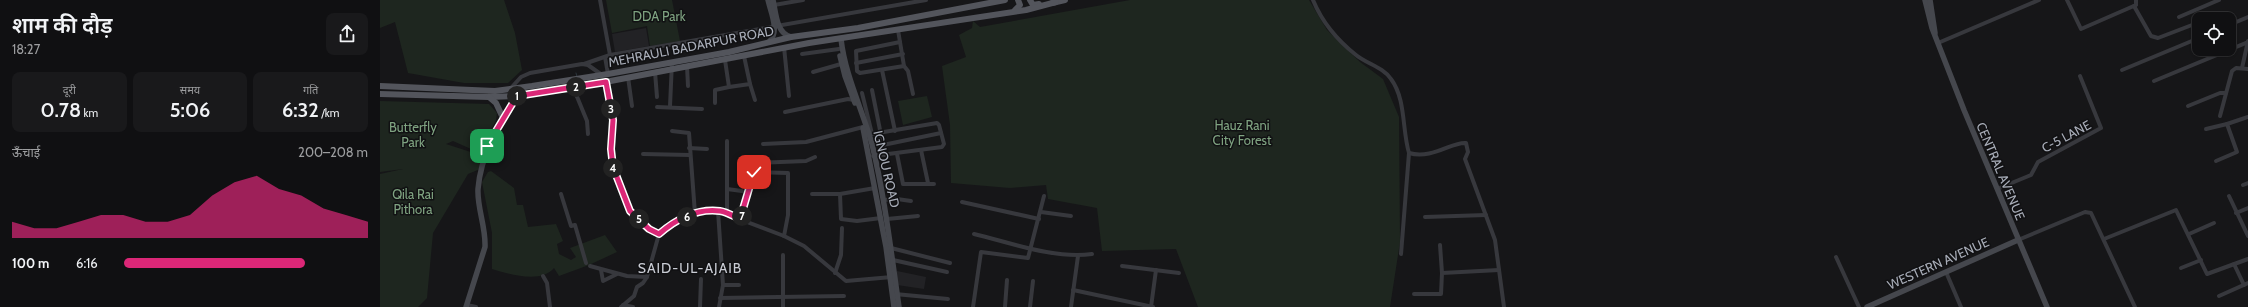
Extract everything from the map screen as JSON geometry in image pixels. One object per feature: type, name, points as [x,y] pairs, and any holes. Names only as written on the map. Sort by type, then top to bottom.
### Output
[{"type":"main road","name":"MEHRAULI BADARPUR ROAD","points":[[380,86],[495,91],[510,89],[605,75],[791,37],[858,28],[983,6],[1005,0]]},
{"type":"main road","points":[[983,6],[1010,0]]},
{"type":"main road","points":[[996,15],[1018,10],[1020,5],[1018,0]]},
{"type":"main road","points":[[1030,0],[1034,5],[1066,0]]},
{"type":"main road","points":[[996,15],[1026,10],[1056,2]]},
{"type":"main road","name":"MEHRAULI BADARPUR ROAD","points":[[380,94],[489,97],[517,96],[606,82],[725,60],[784,47],[996,15]]},
{"type":"main road","points":[[489,97],[496,103],[503,118]]},
{"type":"street","points":[[584,64],[605,75],[608,56],[600,0]]},
{"type":"street","points":[[768,0],[776,25],[781,32],[791,37]]},
{"type":"street","points":[[769,42],[774,34],[776,25],[774,3],[803,0]]},
{"type":"street","points":[[510,89],[521,77],[530,73],[584,64],[608,56],[776,25],[926,0]]},
{"type":"street","points":[[1313,0],[1329,29],[1357,55],[1380,69],[1392,79],[1400,100],[1409,153],[1401,254]]},
{"type":"street","points":[[1925,0],[1932,28],[1935,33]]},
{"type":"street","points":[[1930,0],[1935,33]]},
{"type":"street","points":[[1938,43],[2039,0]]},
{"type":"street","points":[[2067,0],[2081,29],[2136,2]]},
{"type":"street","points":[[2179,17],[2219,0]]},
{"type":"street","points":[[2136,2],[2134,6],[2151,36],[2158,38],[2192,25]]},
{"type":"street","points":[[2236,22],[2248,17]]},
{"type":"street","points":[[898,30],[904,66],[908,71],[913,94]]},
{"type":"street","name":"CENTRAL AVENUE","points":[[1935,33],[2018,240],[2048,307]]},
{"type":"street","name":"IGNOU ROAD","points":[[839,39],[841,64],[872,157],[880,218],[899,307]]},
{"type":"street","name":"IGNOU ROAD","points":[[839,39],[883,200],[893,260],[892,277]]},
{"type":"street","points":[[2122,70],[2192,41]]},
{"type":"street","points":[[2242,68],[2248,41]]},
{"type":"street","points":[[2154,81],[2248,41]]},
{"type":"street","points":[[900,42],[856,51],[856,63],[858,73],[904,66]]},
{"type":"street","points":[[784,47],[789,96]]},
{"type":"street","points":[[802,54],[839,49]]},
{"type":"street","points":[[856,63],[903,54]]},
{"type":"street","points":[[744,56],[755,100]]},
{"type":"street","points":[[725,60],[729,87]]},
{"type":"street","points":[[670,106],[672,62]]},
{"type":"street","points":[[813,72],[841,64]]},
{"type":"street","points":[[687,66],[688,86]]},
{"type":"street","points":[[2220,116],[2232,71],[2236,68],[2248,69]]},
{"type":"street","points":[[882,70],[895,131]]},
{"type":"street","points":[[655,72],[656,97]]},
{"type":"street","name":"C-5 LANE","points":[[1997,189],[2031,175],[2038,162],[2101,128],[2080,76]]},
{"type":"street","points":[[628,77],[632,106]]},
{"type":"street","points":[[606,82],[613,120],[611,149],[613,167],[630,211],[649,229],[659,234]]},
{"type":"street","points":[[715,102],[715,90],[750,84]]},
{"type":"street","points":[[573,87],[587,121],[588,134]]},
{"type":"street","points":[[872,90],[885,155]]},
{"type":"street","points":[[862,93],[871,133],[895,131],[937,123],[941,133],[943,146],[872,157]]},
{"type":"street","points":[[2188,106],[2220,93],[2226,93]]},
{"type":"street","points":[[476,307],[467,306],[484,247],[485,236],[478,188],[487,146],[517,96]]},
{"type":"street","points":[[784,112],[848,99],[854,100]]},
{"type":"street","points":[[657,107],[670,106],[702,109]]},
{"type":"street","points":[[2206,129],[2248,117]]},
{"type":"street","points":[[2216,160],[2237,152],[2227,124]]},
{"type":"street","points":[[763,144],[806,142],[863,127]]},
{"type":"street","points":[[672,131],[688,131],[695,214]]},
{"type":"street","points":[[883,145],[941,133]]},
{"type":"street","points":[[727,141],[727,213]]},
{"type":"street","points":[[1409,153],[1416,155],[1436,153],[1464,142],[1468,152],[1465,159],[1495,240],[1504,307]]},
{"type":"street","points":[[689,148],[707,149]]},
{"type":"street","points":[[921,150],[928,183]]},
{"type":"street","points":[[643,154],[690,155]]},
{"type":"street","points":[[897,154],[903,184],[934,184]]},
{"type":"street","points":[[740,219],[758,162],[806,161],[815,157]]},
{"type":"street","points":[[754,172],[788,173],[788,215],[784,236]]},
{"type":"street","points":[[812,194],[840,194],[875,188]]},
{"type":"street","points":[[727,189],[742,191]]},
{"type":"street","points":[[561,194],[571,226],[575,225],[588,264],[601,270],[626,276],[647,277]]},
{"type":"street","points":[[840,194],[841,219],[857,221],[880,218]]},
{"type":"street","points":[[973,307],[981,252],[1027,258],[1031,249],[1044,196]]},
{"type":"street","points":[[2229,196],[2236,213],[2246,228],[2248,236]]},
{"type":"street","points":[[883,200],[897,199],[911,201]]},
{"type":"street","points":[[962,202],[1039,218]]},
{"type":"street","points":[[2236,213],[2248,208]]},
{"type":"street","points":[[2104,239],[2176,210],[2189,234],[2207,274],[2248,259]]},
{"type":"street","points":[[718,211],[723,286],[719,307]]},
{"type":"street","points":[[622,306],[634,296],[637,287],[643,283],[647,277],[659,234],[675,220],[695,214],[718,211],[727,213],[784,236],[804,246],[848,282],[892,277]]},
{"type":"street","points":[[1040,212],[1071,216]]},
{"type":"street","points":[[2018,240],[2088,212],[2093,216],[2135,307]]},
{"type":"street","points":[[1425,217],[1486,215]]},
{"type":"street","points":[[887,219],[918,216]]},
{"type":"street","points":[[2189,234],[2214,223]]},
{"type":"street","points":[[835,272],[841,255],[842,228]]},
{"type":"street","points":[[974,234],[1031,249],[1078,256],[1092,254]]},
{"type":"street","name":"WESTERN AVENUE","points":[[1867,307],[2018,240]]},
{"type":"street","points":[[1414,294],[1441,294],[1443,273],[1440,245]]},
{"type":"street","points":[[891,248],[950,263]]},
{"type":"street","points":[[783,255],[783,307]]},
{"type":"street","points":[[1071,307],[1078,256]]},
{"type":"street","points":[[1836,257],[1858,307]]},
{"type":"street","points":[[893,260],[947,272]]},
{"type":"street","points":[[2181,268],[2201,260]]},
{"type":"street","points":[[2219,296],[2246,284],[2234,264]]},
{"type":"street","points":[[1122,266],[1179,273]]},
{"type":"street","points":[[601,270],[603,281],[617,274]]},
{"type":"street","points":[[1073,290],[1151,307],[1156,270]]},
{"type":"street","points":[[1443,273],[1499,270]]},
{"type":"street","points":[[1946,272],[1960,307]]},
{"type":"street","points":[[543,276],[547,283],[550,307]]},
{"type":"street","points":[[700,307],[701,279]]},
{"type":"street","points":[[1005,307],[1007,280]]},
{"type":"street","points":[[1030,307],[1033,280]]},
{"type":"street","points":[[723,286],[739,285]]},
{"type":"street","points":[[895,294],[948,299]]},
{"type":"street","name":"IGNOU ROAD","points":[[894,307],[895,294]]},
{"type":"street","points":[[720,298],[844,296]]},
{"type":"street","points":[[622,306],[633,307]]},
{"type":"shaded area","points":[[646,28],[649,46],[615,52],[612,34]]},
{"type":"shaded area","points":[[897,271],[926,277],[924,289],[897,285]]},
{"type":"green space","points":[[380,0],[504,0],[515,33],[522,70],[508,83],[464,83],[408,73],[395,22],[380,28]]},
{"type":"green space","name":"DDA Park","points":[[606,0],[672,0],[680,41],[650,46],[647,26],[612,33]]},
{"type":"green space","name":"Hauz Rani City Forest","points":[[1130,0],[1309,0],[1327,30],[1360,62],[1383,79],[1399,117],[1400,242],[1390,307],[1198,307],[1176,249],[1102,251],[1097,208],[1048,199],[1046,185],[1010,188],[951,183],[950,125],[942,66],[966,57],[959,35],[972,28],[973,21],[980,27]]},
{"type":"green space","points":[[927,96],[932,117],[903,125],[898,101]]},
{"type":"green space","points":[[380,101],[489,104],[497,113],[496,120],[480,153],[453,141],[446,144],[480,155],[480,169],[468,174],[433,233],[427,298],[418,307],[380,307],[380,174],[403,169],[380,172]]},
{"type":"green space","points":[[491,171],[514,188],[517,205],[523,205],[528,227],[556,224],[563,241],[557,244],[559,254],[571,260],[576,257],[570,248],[605,235],[617,252],[589,265],[559,276],[554,268],[541,276],[533,277],[516,275],[492,269],[492,233],[482,182],[488,172]]},
{"type":"waterway","points":[[576,73],[577,77]]},
{"type":"district","name":"SAID-UL-AJAIB","points":[[690,268]]},
{"type":"route","points":[[487,146],[517,96],[532,92],[606,82],[613,120],[611,161],[630,211],[649,229],[659,234],[675,220],[704,212],[718,211],[740,219],[745,209],[754,172]]},
{"type":"park label","name":"Butterfly Park","points":[[413,134]]},
{"type":"park label","name":"Qila Rai Pithora","points":[[413,202]]}]
